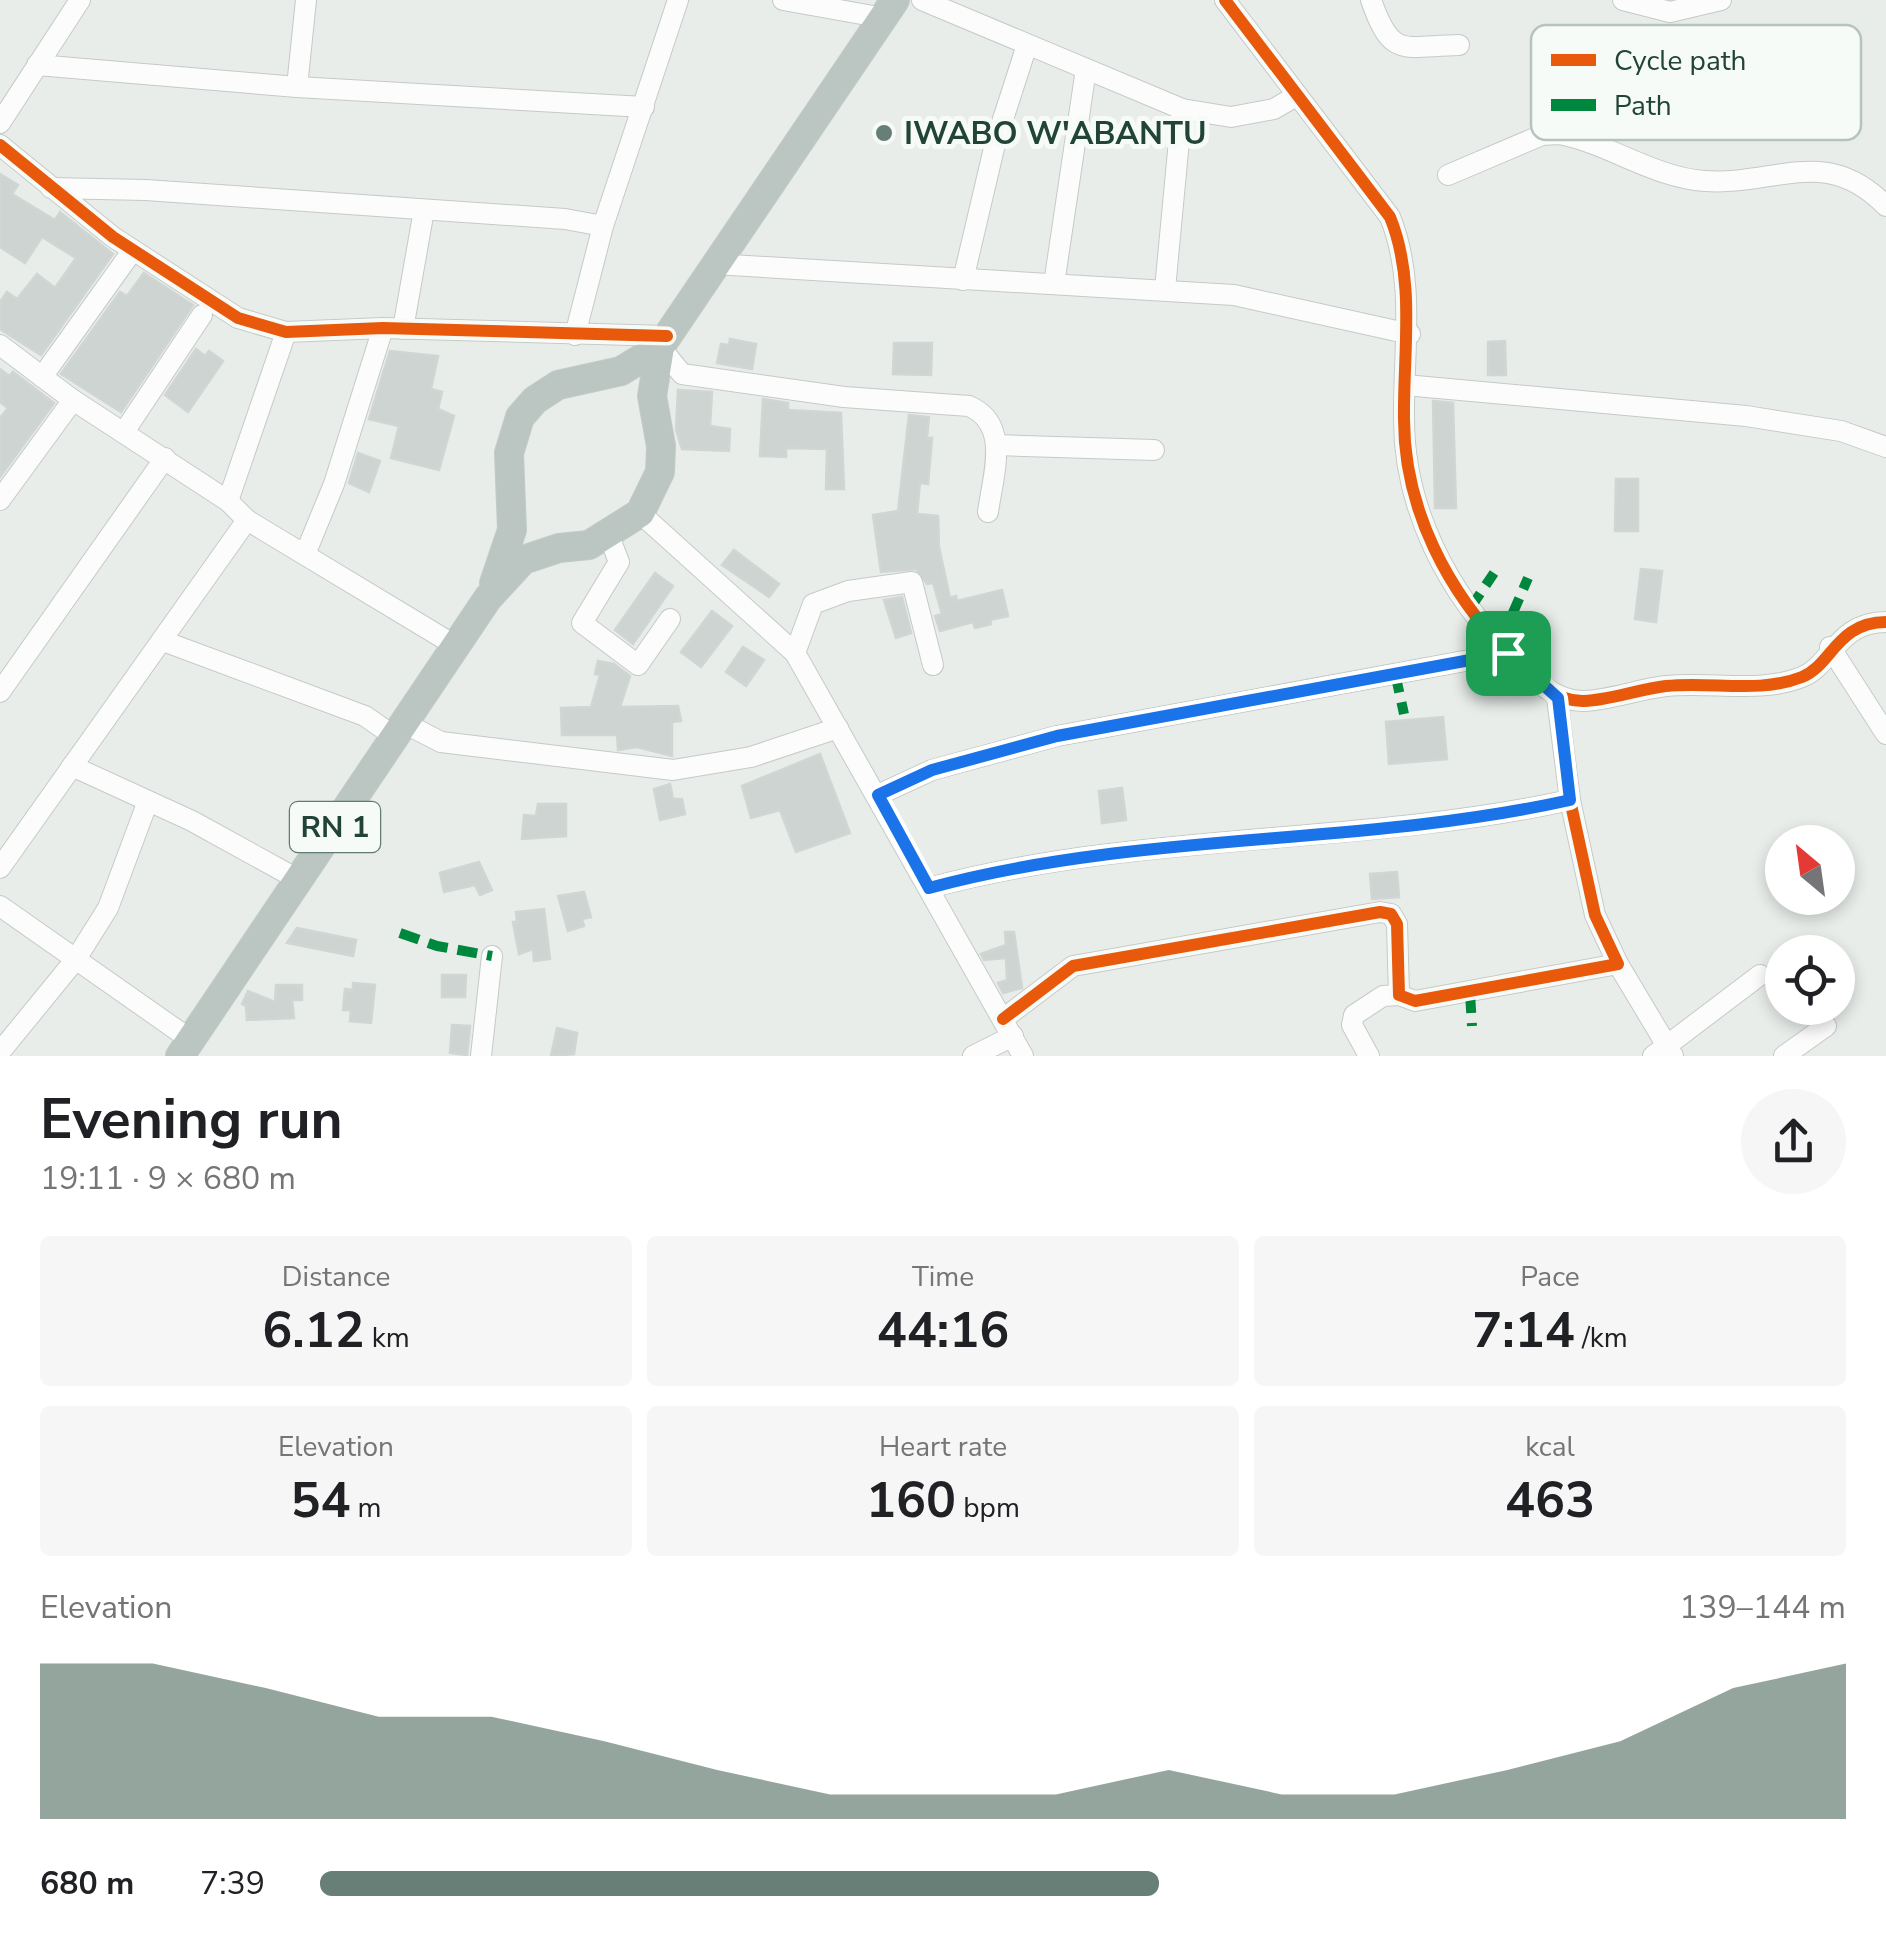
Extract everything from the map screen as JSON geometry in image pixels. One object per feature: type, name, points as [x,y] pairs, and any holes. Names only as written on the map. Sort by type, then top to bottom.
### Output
[{"type":"highway","name":"RN 1","points":[[186,1048],[488,598],[523,560],[608,536],[640,512],[660,472],[662,446],[652,396],[664,341],[889,9]]},
{"type":"highway","name":"RN 1","points":[[488,598],[512,530],[509,453],[520,417],[534,400],[558,386],[620,371],[664,341]]},
{"type":"street","points":[[0,122],[80,0]]},
{"type":"street","points":[[296,86],[306,0]]},
{"type":"street","points":[[575,335],[603,226],[678,0]]},
{"type":"street","points":[[783,0],[889,9]]},
{"type":"street","points":[[922,0],[1182,110],[1231,117],[1274,109],[1296,96]]},
{"type":"street","points":[[1225,0],[1390,217],[1399,239],[1410,334],[1405,385],[1406,459],[1435,554],[1470,610],[1508,653],[1558,698],[1584,701],[1669,686],[1777,684],[1807,676],[1830,648],[1861,624],[1886,622]]},
{"type":"street","points":[[1371,0],[1386,38],[1396,46],[1460,45]]},
{"type":"street","points":[[1623,0],[1670,12],[1721,0]]},
{"type":"street","points":[[963,280],[995,144],[1027,45]]},
{"type":"street","points":[[37,65],[296,86],[644,107]]},
{"type":"street","points":[[1054,284],[1086,69]]},
{"type":"street","points":[[1165,289],[1182,110]]},
{"type":"street","points":[[1448,176],[1533,140]]},
{"type":"street","points":[[1576,140],[1700,181],[1734,182],[1804,169],[1826,170],[1874,193],[1886,206]]},
{"type":"street","points":[[0,145],[50,188],[134,250],[238,318],[286,332],[393,328],[664,341],[682,374],[844,397],[969,406],[984,412],[994,425],[996,445],[988,512]]},
{"type":"street","points":[[50,188],[146,190],[565,218],[603,226]]},
{"type":"street","points":[[306,552],[393,328],[424,210]]},
{"type":"street","points":[[42,377],[134,250]]},
{"type":"street","points":[[714,264],[1234,295],[1410,334]]},
{"type":"street","points":[[124,432],[202,316]]},
{"type":"street","points":[[228,501],[286,332]]},
{"type":"street","points":[[0,345],[73,400],[228,501],[247,520],[306,552],[456,646]]},
{"type":"street","points":[[1405,385],[1746,416],[1841,430],[1886,447]]},
{"type":"street","points":[[0,500],[73,400]]},
{"type":"street","points":[[996,445],[1154,450]]},
{"type":"street","points":[[0,692],[165,458]]},
{"type":"street","points":[[640,512],[795,653],[1013,1037]]},
{"type":"street","points":[[0,868],[247,520]]},
{"type":"street","points":[[608,536],[619,562],[582,623],[638,665],[670,620]]},
{"type":"street","points":[[795,653],[813,604],[848,591],[912,582],[933,664]]},
{"type":"street","points":[[163,640],[441,742],[674,770],[710,767],[838,728]]},
{"type":"street","points":[[1830,648],[1886,734]]},
{"type":"street","points":[[878,795],[932,770],[1057,736],[1508,653]]},
{"type":"street","points":[[1558,698],[1570,800],[1595,915],[1663,1053],[1760,975]]},
{"type":"street","points":[[72,766],[299,880]]},
{"type":"street","points":[[929,888],[1114,850],[1330,834],[1570,800]]},
{"type":"street","points":[[0,1052],[76,959],[108,908],[148,801]]},
{"type":"street","points":[[0,906],[76,959],[186,1048]]},
{"type":"street","points":[[973,1056],[1013,1037],[1073,966],[1380,912],[1390,914],[1396,924],[1400,995]]},
{"type":"street","points":[[481,1056],[492,956]]},
{"type":"street","points":[[1369,1056],[1352,1025],[1354,1015],[1383,996],[1400,995],[1415,1001],[1618,964]]},
{"type":"street","points":[[1784,1056],[1826,1026]]},
{"type":"building","points":[[0,174],[18,185],[12,194],[55,220],[60,212],[113,254],[41,355],[0,329],[0,302],[7,292],[17,299],[37,274],[55,288],[76,258],[42,237],[25,263],[0,247]]},
{"type":"building","points":[[144,273],[193,305],[121,412],[61,374],[120,292],[127,296]]},
{"type":"building","points":[[730,339],[756,344],[752,369],[717,363],[721,344],[729,345]]},
{"type":"building","points":[[1505,341],[1506,375],[1488,375],[1488,342]]},
{"type":"building","points":[[894,343],[932,343],[931,375],[893,374]]},
{"type":"building","points":[[196,349],[205,356],[209,351],[223,361],[188,412],[165,395]]},
{"type":"building","points":[[390,351],[438,356],[431,389],[442,392],[438,409],[454,416],[439,470],[391,458],[399,426],[369,419]]},
{"type":"building","points":[[0,369],[9,376],[13,372],[54,403],[0,477],[0,418],[8,408],[0,402]]},
{"type":"building","points":[[678,390],[712,392],[710,426],[730,429],[729,451],[682,449],[676,429]]},
{"type":"building","points":[[763,399],[788,403],[788,410],[841,413],[844,489],[826,489],[827,449],[786,448],[786,457],[760,456]]},
{"type":"building","points":[[1433,401],[1453,403],[1456,508],[1435,508]]},
{"type":"building","points":[[909,415],[929,417],[927,438],[932,438],[928,484],[920,483],[917,514],[938,516],[939,547],[950,598],[956,596],[957,601],[1002,590],[1008,616],[990,620],[991,624],[975,628],[973,622],[940,631],[935,616],[942,614],[933,583],[927,584],[916,569],[881,572],[873,515],[898,511]]},
{"type":"building","points":[[358,453],[380,461],[369,492],[349,483]]},
{"type":"building","points":[[1616,479],[1638,479],[1638,531],[1615,531]]},
{"type":"building","points":[[734,550],[779,584],[769,597],[722,565]]},
{"type":"building","points":[[1641,569],[1662,571],[1656,622],[1635,619]]},
{"type":"building","points":[[655,573],[673,586],[633,644],[615,630]]},
{"type":"building","points":[[902,597],[911,633],[896,638],[884,600]]},
{"type":"building","points":[[712,611],[732,626],[701,667],[681,652]]},
{"type":"building","points":[[743,647],[764,660],[746,686],[726,672]]},
{"type":"building","points":[[598,661],[614,664],[630,676],[620,707],[678,706],[681,721],[672,722],[672,756],[637,747],[618,750],[617,735],[562,735],[561,708],[591,707],[600,675],[595,674]]},
{"type":"building","points":[[1443,717],[1447,759],[1389,764],[1386,722]]},
{"type":"building","points":[[820,754],[850,833],[796,852],[780,810],[751,818],[742,786]]},
{"type":"building","points":[[670,784],[673,799],[682,799],[685,814],[660,820],[654,789]]},
{"type":"building","points":[[1122,788],[1126,820],[1102,823],[1099,791]]},
{"type":"building","points":[[538,804],[566,804],[566,836],[522,839],[524,815],[536,816]]},
{"type":"building","points":[[479,862],[492,890],[480,895],[475,885],[444,892],[440,873]]},
{"type":"building","points":[[1397,872],[1399,897],[1372,899],[1370,874]]},
{"type":"building","points":[[584,892],[591,917],[582,919],[584,926],[568,931],[558,896]]},
{"type":"building","points":[[544,909],[550,959],[534,961],[533,949],[519,954],[513,922],[517,922],[516,912]]},
{"type":"building","points":[[297,928],[356,940],[353,956],[287,943]]},
{"type":"building","points":[[1005,932],[1014,932],[1022,988],[1003,993],[998,983],[1007,980],[1006,958],[984,960],[981,954],[1006,945]]},
{"type":"building","points":[[442,975],[466,975],[465,997],[442,997]]},
{"type":"building","points":[[353,983],[375,985],[371,1023],[350,1021],[351,1010],[343,1010],[345,989],[353,990]]},
{"type":"building","points":[[276,985],[302,985],[302,1000],[292,1000],[294,1018],[247,1020],[246,1006],[242,1004],[248,991],[275,1002]]},
{"type":"building","points":[[452,1025],[470,1026],[467,1055],[450,1053]]},
{"type":"building","points":[[557,1028],[577,1033],[574,1054],[551,1056]]},
{"type":"marked path","points":[[1469,610],[1494,573]]},
{"type":"marked path","points":[[1493,640],[1509,622],[1528,578]]},
{"type":"marked path","points":[[1395,673],[1404,714]]},
{"type":"marked path","points":[[400,933],[437,946],[492,956]]},
{"type":"marked path","points":[[1470,993],[1472,1026]]},
{"type":"cycle path","points":[[1225,0],[1390,217],[1406,291],[1406,452],[1421,517],[1467,605],[1526,671],[1552,692],[1584,701],[1666,686],[1769,685],[1802,677],[1856,629],[1886,622]]},
{"type":"cycle path","points":[[0,145],[113,237],[238,318],[286,332],[383,328],[667,336]]},
{"type":"cycle path","points":[[1003,1019],[1073,966],[1380,912],[1391,914],[1397,924],[1399,995],[1415,1001],[1618,964],[1595,915],[1570,800]]},
{"type":"place","name":"IWABO W'ABANTU","points":[[884,133]]},
{"type":"route","points":[[1508,653],[1558,698],[1570,800],[1330,834],[1114,850],[979,874],[929,888],[878,795],[932,770],[1057,736],[1508,653]]}]
